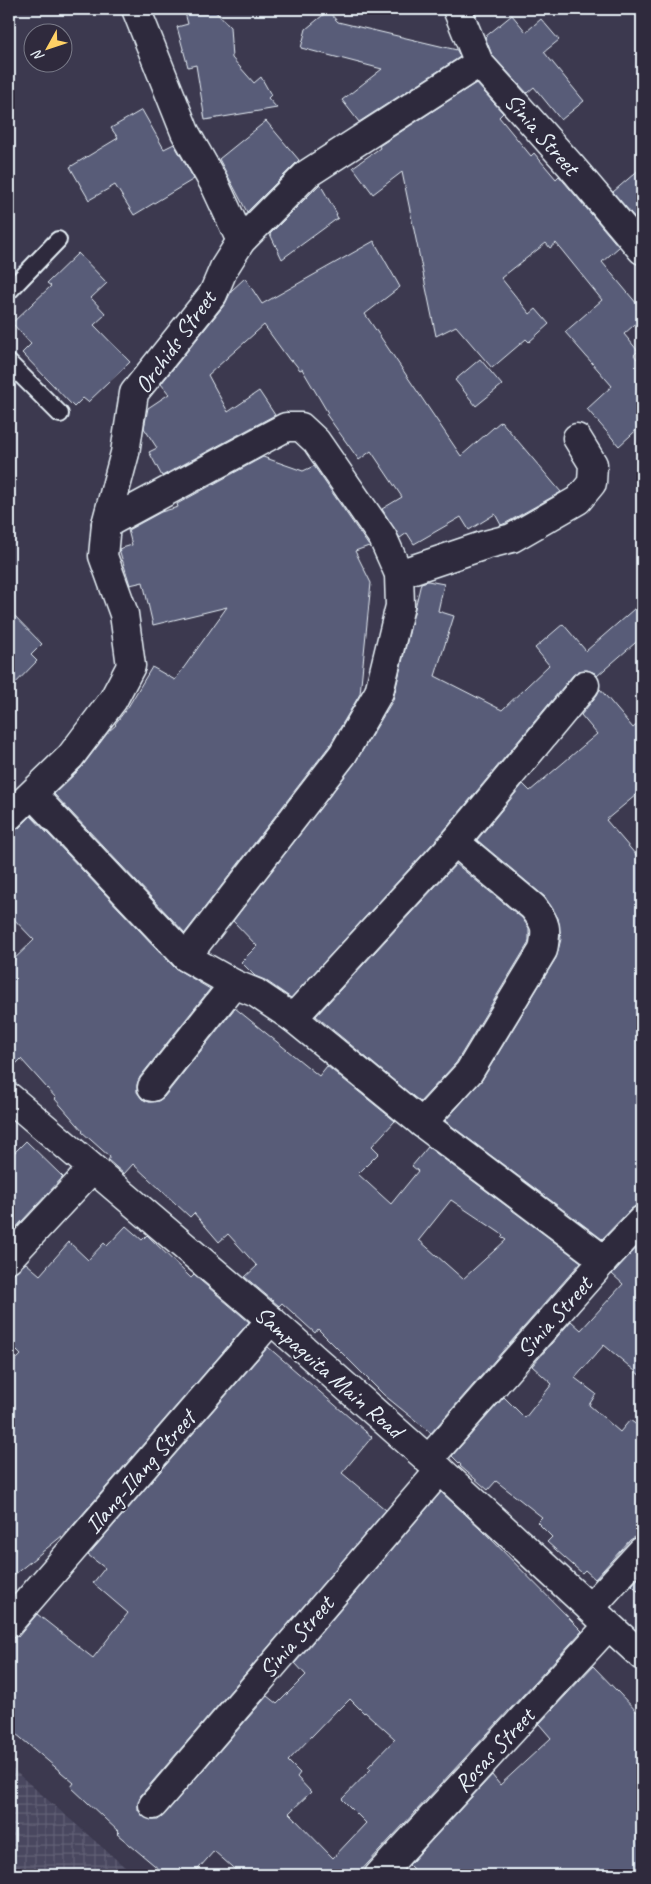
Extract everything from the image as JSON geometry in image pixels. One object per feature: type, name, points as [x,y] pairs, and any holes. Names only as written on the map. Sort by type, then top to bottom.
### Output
[{"type":"street","points":[[136,9],[185,132],[215,185],[241,241]]},
{"type":"street","name":"Sinia Street","points":[[457,9],[479,63],[571,166],[642,250]]},
{"type":"street","name":"Orchids Street","points":[[9,816],[70,757],[113,700],[131,666],[124,614],[103,556],[106,524],[124,453],[134,393],[213,294],[224,268],[241,241],[306,174],[479,63]]},
{"type":"street","points":[[106,524],[286,427],[302,427],[316,441],[384,538],[399,574],[400,606],[379,692],[343,754],[186,957]]},
{"type":"street","points":[[399,574],[485,545],[512,538],[578,500],[592,483],[593,464],[578,438]]},
{"type":"street","points":[[293,1018],[455,842],[585,685]]},
{"type":"street","points":[[32,795],[186,957],[234,984],[256,993],[293,1018],[422,1123],[604,1260]]},
{"type":"street","points":[[422,1123],[469,1072],[543,950],[546,930],[540,914],[533,907],[455,842]]},
{"type":"street","points":[[152,1087],[234,984]]},
{"type":"street","name":"Sampaguita Main Road","points":[[9,1097],[271,1320],[434,1465],[642,1656]]},
{"type":"street","points":[[9,1258],[92,1169]]},
{"type":"street","name":"Sinia Street","points":[[153,1805],[604,1260],[642,1220]]},
{"type":"street","name":"Ilang-Ilang Street","points":[[9,1623],[271,1320]]},
{"type":"street","name":"Rosas Street","points":[[379,1875],[599,1617],[642,1551]]},
{"type":"lane","points":[[9,291],[58,240]]},
{"type":"lane","points":[[9,363],[60,414]]},
{"type":"shaded area","points":[[9,1766],[134,1875],[9,1875]]},
{"type":"building","points":[[184,9],[213,9],[230,27],[232,58],[254,83],[261,77],[271,95],[268,98],[277,108],[205,120],[196,65],[188,67],[177,27],[188,24]]},
{"type":"building","points":[[328,11],[338,22],[457,50],[460,57],[359,122],[342,100],[382,69],[301,48],[306,29]]},
{"type":"building","points":[[512,15],[526,32],[541,19],[559,40],[544,52],[584,101],[561,120],[534,87],[527,93],[492,55],[485,37]]},
{"type":"building","points":[[476,83],[503,113],[499,117],[531,156],[534,153],[556,179],[559,176],[619,247],[602,262],[642,310],[642,318],[624,334],[638,351],[634,355],[642,365],[642,425],[619,446],[587,409],[612,386],[565,332],[602,300],[556,243],[550,248],[546,243],[501,278],[530,314],[536,309],[549,324],[529,342],[526,339],[492,368],[456,326],[436,336],[402,172],[373,194],[353,167],[380,148],[379,146]]},
{"type":"building","points":[[142,110],[164,149],[174,144],[194,179],[134,215],[115,185],[89,200],[70,167],[118,138],[111,128]]},
{"type":"building","points":[[266,121],[299,160],[247,212],[219,159]]},
{"type":"building","points":[[642,167],[642,226],[613,192]]},
{"type":"building","points":[[320,184],[338,218],[282,259],[270,234]]},
{"type":"building","points":[[374,241],[400,287],[365,314],[461,456],[501,421],[561,492],[501,525],[495,514],[469,530],[461,517],[414,544],[407,533],[400,538],[382,509],[402,497],[371,451],[359,460],[326,414],[328,413],[302,369],[300,370],[292,360],[290,361],[264,325],[208,375],[228,412],[259,391],[275,415],[162,476],[149,452],[157,448],[144,428],[148,408],[169,394],[161,384],[225,304],[232,290],[245,278],[262,304]]},
{"type":"building","points":[[78,253],[107,283],[91,298],[106,314],[94,325],[130,362],[88,402],[83,398],[74,407],[22,353],[31,344],[12,323],[51,286],[47,283]]},
{"type":"building","points":[[480,359],[502,385],[476,406],[455,380]]},
{"type":"building","points":[[263,457],[303,471],[314,466],[369,546],[355,551],[371,583],[360,694],[330,745],[185,933],[54,794],[81,768],[109,731],[116,725],[152,667],[175,680],[227,607],[153,625],[143,582],[130,585],[119,549],[132,545],[128,530],[161,512],[178,507],[177,504]]},
{"type":"building","points":[[428,581],[444,584],[438,611],[454,616],[435,676],[502,710],[549,665],[535,648],[563,624],[586,651],[642,602],[642,637],[597,676],[595,673],[587,670],[579,671],[573,675],[443,832],[291,998],[265,980],[255,976],[241,962],[257,946],[233,921],[355,763],[393,700],[421,583]]},
{"type":"building","points":[[9,610],[42,644],[31,655],[37,661],[9,690]]},
{"type":"building","points":[[600,689],[633,728],[642,720],[642,790],[606,820],[642,862],[642,1205],[637,1205],[631,1209],[602,1239],[445,1121],[482,1080],[556,958],[561,939],[558,918],[545,897],[477,840],[523,784],[530,791],[597,734],[581,715]]},
{"type":"building","points":[[31,816],[175,968],[210,989],[140,1077],[137,1092],[142,1099],[150,1102],[158,1101],[164,1097],[235,1008],[319,1076],[327,1066],[395,1121],[372,1146],[379,1153],[358,1174],[391,1204],[418,1171],[412,1166],[428,1147],[581,1262],[431,1433],[384,1395],[318,1329],[315,1333],[282,1303],[279,1306],[245,1277],[257,1266],[228,1234],[219,1242],[194,1213],[190,1217],[133,1164],[124,1174],[108,1160],[110,1157],[82,1132],[56,1098],[21,1059],[9,1071],[9,964],[34,940],[9,914],[9,831],[19,828]],"holes":[[[451,1200],[503,1235],[501,1237],[506,1240],[463,1279],[419,1240]]]},
{"type":"building","points":[[456,864],[522,918],[529,928],[529,940],[456,1063],[420,1102],[316,1016]]},
{"type":"building","points":[[26,1141],[63,1177],[9,1235],[9,1158]]},
{"type":"building","points":[[126,1226],[142,1240],[147,1235],[191,1278],[194,1275],[249,1322],[68,1531],[9,1579],[9,1367],[21,1355],[9,1343],[9,1273],[14,1273],[26,1263],[40,1275],[69,1242],[88,1260],[104,1243],[107,1246]]},
{"type":"building","points":[[642,1242],[642,1377],[604,1345],[575,1378],[596,1394],[589,1405],[620,1432],[630,1420],[642,1429],[642,1536],[637,1536],[630,1540],[595,1579],[585,1570],[582,1573],[547,1542],[552,1537],[537,1522],[542,1517],[496,1481],[488,1490],[460,1466],[452,1456],[504,1397],[525,1418],[552,1384],[532,1366],[571,1321],[581,1330],[623,1284],[612,1274]]},
{"type":"building","points":[[268,1347],[372,1437],[342,1473],[386,1510],[141,1795],[138,1810],[143,1816],[151,1820],[158,1820],[164,1815],[267,1696],[277,1704],[306,1675],[295,1663],[441,1492],[479,1527],[582,1631],[357,1875],[241,1875],[214,1851],[193,1875],[166,1875],[117,1834],[119,1832],[71,1787],[74,1783],[9,1728],[9,1638],[18,1637],[37,1614],[93,1658],[128,1613],[93,1583],[105,1568],[88,1555]],"holes":[[[350,1699],[395,1739],[368,1767],[371,1769],[342,1799],[366,1823],[333,1858],[289,1813],[311,1792],[297,1777],[300,1773],[288,1761]]]},
{"type":"building","points":[[642,1574],[642,1595],[632,1585]]},
{"type":"building","points":[[593,1666],[642,1717],[642,1875],[419,1875],[409,1865],[492,1775],[500,1785],[551,1738],[539,1724]]}]
